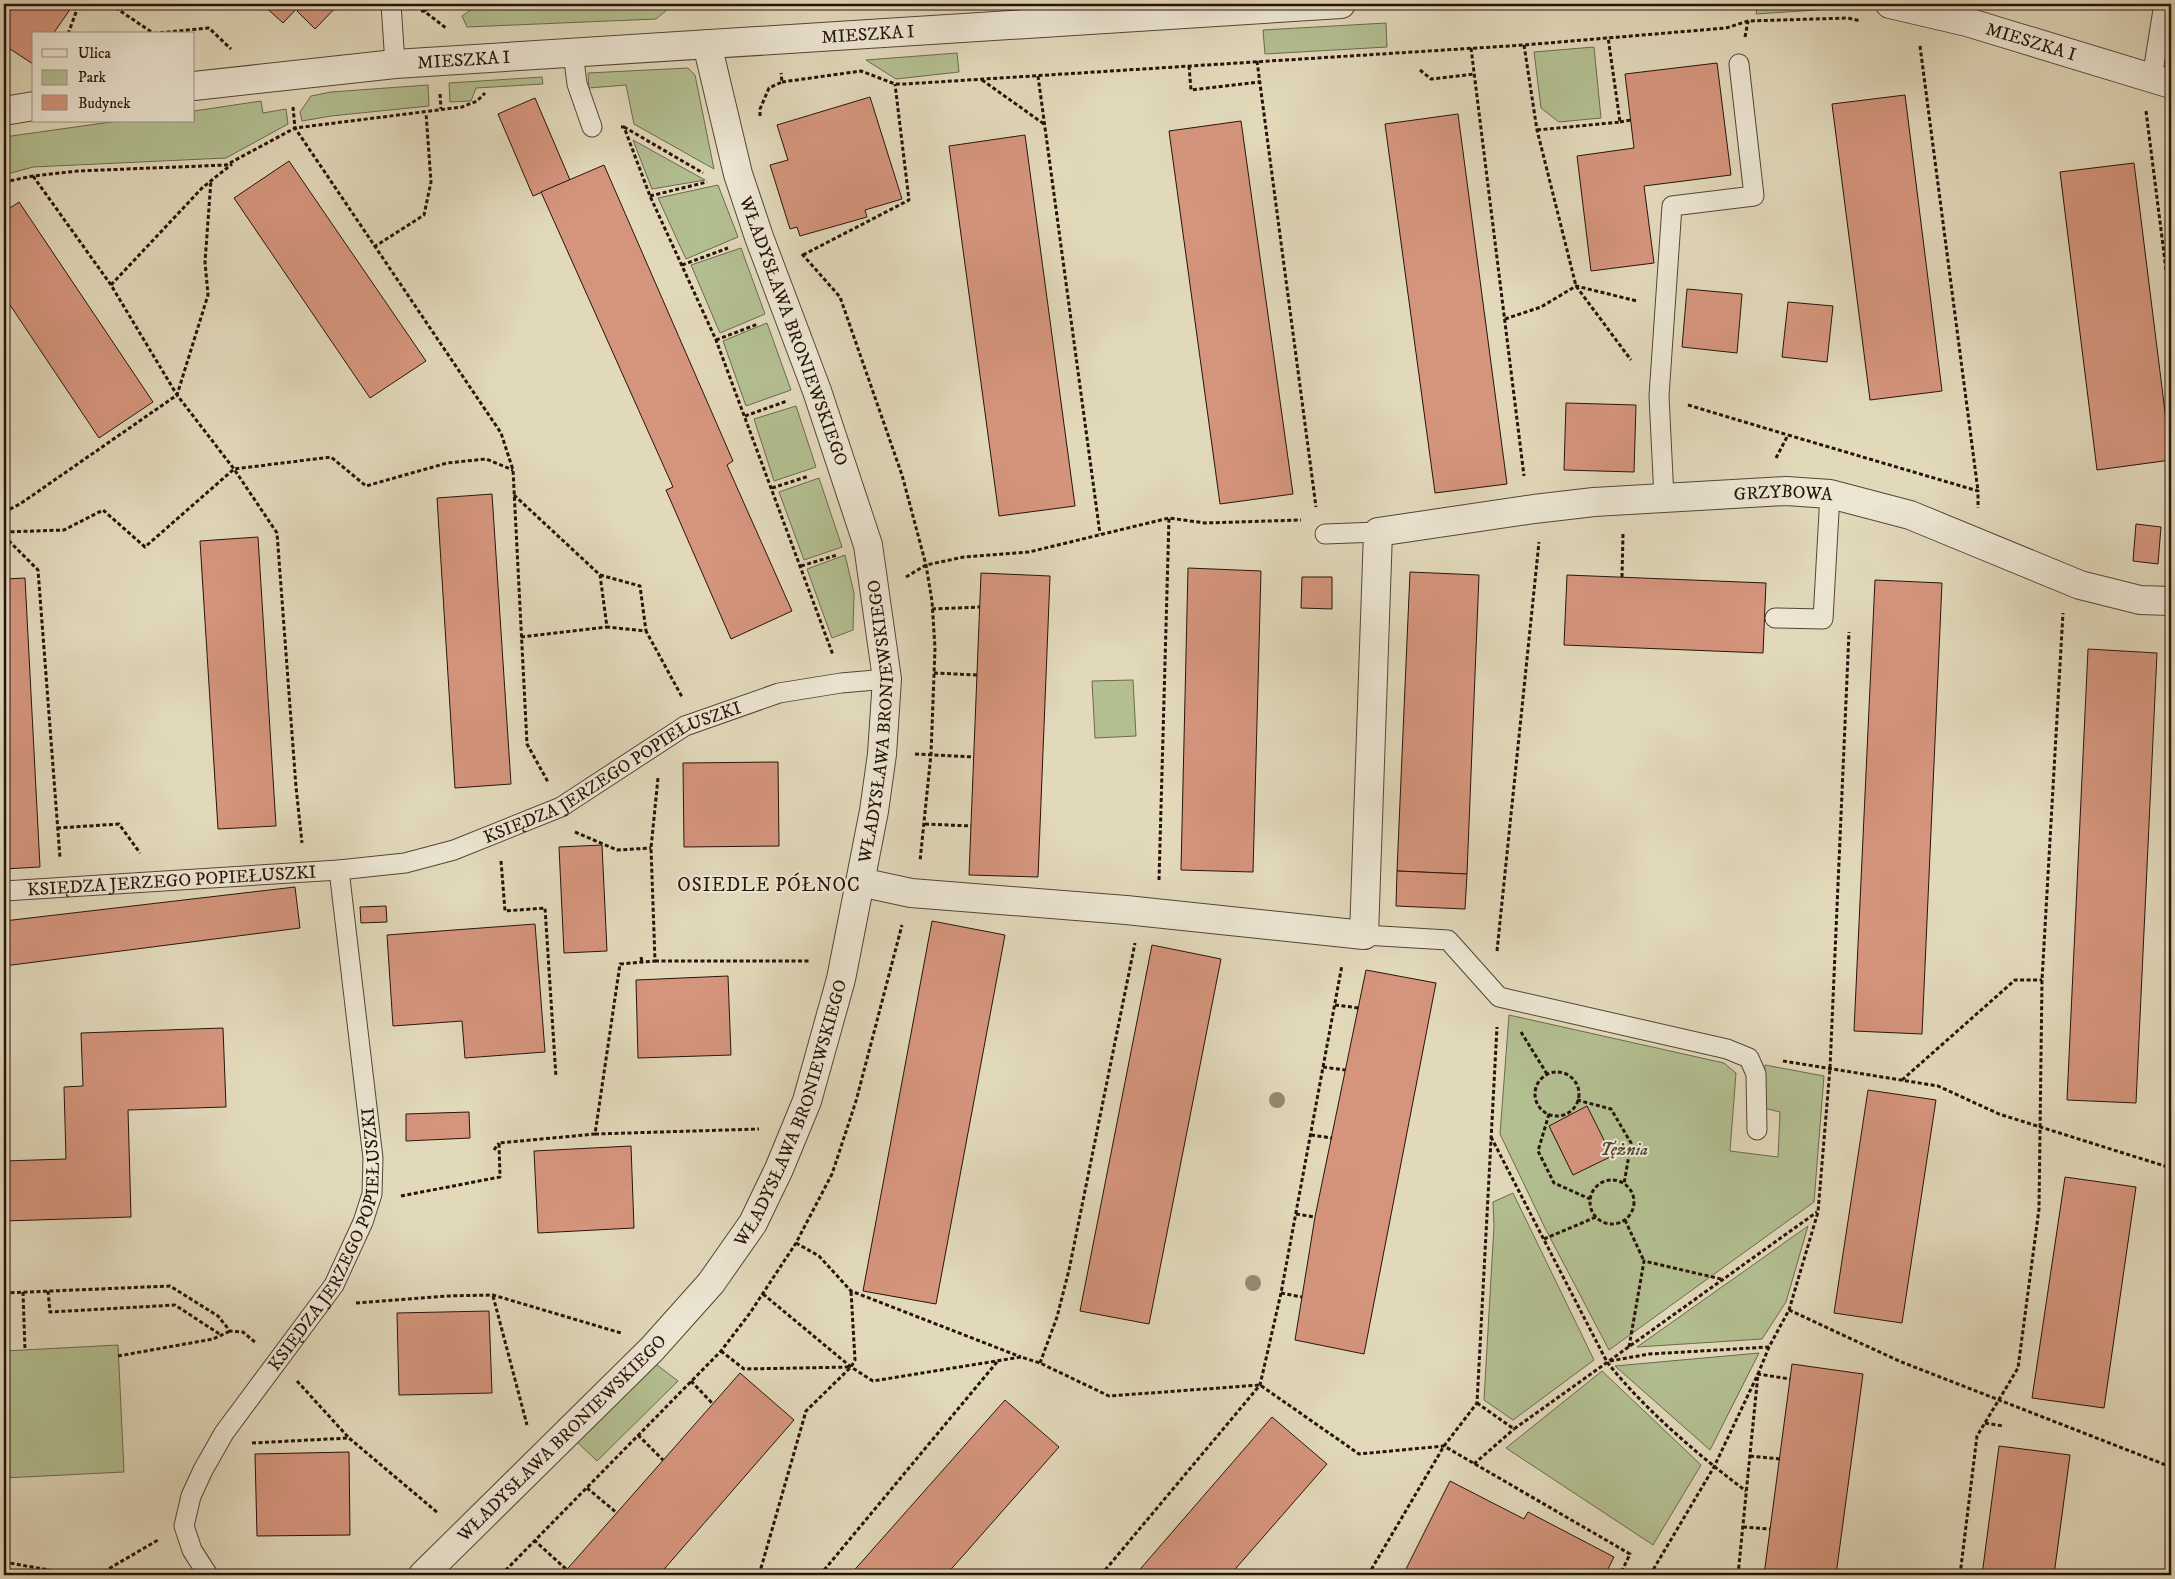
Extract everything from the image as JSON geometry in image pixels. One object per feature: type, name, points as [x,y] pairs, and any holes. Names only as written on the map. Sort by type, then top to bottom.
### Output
[{"type":"street","name":"MIESZKA I","points":[[195,86],[395,64],[707,44],[979,15],[1341,4]]},
{"type":"street","name":"MIESZKA I","points":[[1890,4],[1969,13],[2156,88]]},
{"type":"street","name":"WŁADYSŁAWA BRONIEWSKIEGO","points":[[423,1575],[652,1349],[711,1282],[753,1223],[779,1169],[807,1101],[841,979],[874,811],[882,754],[887,679],[868,545],[817,391],[759,237],[738,174],[707,44]]},
{"type":"street","points":[[4,111],[32,106]]},
{"type":"street","name":"GRZYBOWA","points":[[1378,532],[1594,502],[1786,491],[1830,494],[1910,515],[2080,585],[2140,600],[2171,601]]},
{"type":"street","points":[[860,882],[911,893],[1126,910],[1356,934],[1378,532]]},
{"type":"lane","name":"MIESZKA I","points":[[391,4],[395,64]]},
{"type":"lane","points":[[2156,88],[2164,4]]},
{"type":"lane","points":[[574,52],[578,84],[592,127]]},
{"type":"lane","points":[[1664,498],[1659,396],[1672,206],[1754,196],[1739,64]]},
{"type":"lane","points":[[1775,618],[1823,619],[1830,494]]},
{"type":"lane","points":[[1325,534],[1378,532]]},
{"type":"lane","name":"KSIĘDZA JERZEGO POPIEŁUSZKI","points":[[4,892],[339,870],[404,863],[454,850],[561,806],[685,726],[733,707],[779,693],[841,683],[887,679]]},
{"type":"lane","name":"KSIĘDZA JERZEGO POPIEŁUSZKI","points":[[184,1526],[195,1487],[224,1433],[334,1285],[363,1222],[372,1194],[373,1158],[339,870]]},
{"type":"lane","points":[[1356,934],[1448,940],[1499,997],[1727,1048],[1749,1058],[1756,1074],[1757,1130]]},
{"type":"lane","points":[[184,1526],[192,1550],[208,1575]]},
{"type":"path","points":[[69,32],[79,4]]},
{"type":"path","points":[[110,4],[152,32]]},
{"type":"path","points":[[423,4],[424,11],[436,4]]},
{"type":"path","points":[[760,117],[760,109],[769,88],[782,82],[861,71],[895,84],[1524,45],[1726,28],[1748,21],[1848,18],[1866,22]]},
{"type":"path","points":[[1608,37],[1620,122]]},
{"type":"path","points":[[1524,45],[1537,130],[1576,286],[1659,396],[1788,434]]},
{"type":"path","points":[[1920,45],[1978,491]]},
{"type":"path","points":[[1471,48],[1525,484]]},
{"type":"path","points":[[1256,61],[1318,519],[1325,534]]},
{"type":"path","points":[[781,66],[782,82]]},
{"type":"path","points":[[1189,66],[1191,90],[1259,82]]},
{"type":"path","points":[[1420,70],[1431,79],[1475,74]]},
{"type":"path","points":[[1038,76],[1100,534]]},
{"type":"path","points":[[982,79],[1044,124]]},
{"type":"path","points":[[803,255],[909,200],[895,84]]},
{"type":"path","points":[[2156,88],[2171,309]]},
{"type":"path","points":[[292,103],[295,128],[501,433],[512,470],[527,744],[561,806]]},
{"type":"path","points":[[4,182],[32,176],[78,171],[226,165],[295,128],[462,107]]},
{"type":"path","points":[[374,247],[424,215],[431,182],[426,113]]},
{"type":"path","points":[[1537,130],[1631,120]]},
{"type":"path","points":[[592,127],[624,127],[706,175]]},
{"type":"path","points":[[624,127],[650,196],[716,340],[836,663]]},
{"type":"path","points":[[111,285],[161,230],[211,180],[234,162]]},
{"type":"path","points":[[32,176],[111,285],[177,394],[234,469],[277,533],[296,787],[306,871]]},
{"type":"path","points":[[4,512],[20,504],[177,394],[208,295],[206,262],[211,180]]},
{"type":"path","points":[[650,196],[715,180]]},
{"type":"path","points":[[682,265],[759,237]]},
{"type":"path","points":[[796,250],[803,255],[840,297],[902,475],[926,565],[935,648]]},
{"type":"path","points":[[1505,319],[1541,307],[1576,286],[1664,308]]},
{"type":"path","points":[[716,340],[788,311]]},
{"type":"path","points":[[745,416],[817,391]]},
{"type":"path","points":[[4,532],[64,530],[103,510],[145,547],[234,469],[331,457],[366,486],[447,463],[486,459],[512,470]]},
{"type":"path","points":[[772,488],[842,467]]},
{"type":"path","points":[[514,494],[600,575],[640,586],[646,631],[686,704]]},
{"type":"path","points":[[1159,886],[1169,518]]},
{"type":"path","points":[[1616,533],[1623,533],[1622,577]]},
{"type":"path","points":[[4,536],[38,570],[63,887]]},
{"type":"path","points":[[901,580],[926,565],[964,557]]},
{"type":"path","points":[[600,575],[607,627]]},
{"type":"path","points":[[932,609],[980,607]]},
{"type":"path","points":[[1960,1575],[1977,1436],[2018,1368],[2039,1209],[2042,980],[2064,609]]},
{"type":"path","points":[[1650,1575],[1714,1467],[1769,1347],[1789,1310],[1818,1212],[1830,1068],[1849,623]]},
{"type":"path","points":[[521,637],[607,627],[646,631]]},
{"type":"path","points":[[934,674],[977,675]]},
{"type":"path","points":[[914,754],[974,757]]},
{"type":"path","points":[[655,961],[651,848],[659,777],[662,770]]},
{"type":"path","points":[[58,828],[119,824],[134,847],[144,858]]},
{"type":"path","points":[[924,824],[971,826]]},
{"type":"path","points":[[578,832],[617,850],[651,848]]},
{"type":"path","points":[[500,851],[505,911],[545,908],[556,1077]]},
{"type":"path","points":[[1101,1575],[1260,1385],[1282,1293],[1335,1005],[1356,934]]},
{"type":"path","points":[[1040,1363],[1057,1317],[1069,1270],[1136,940]]},
{"type":"path","points":[[641,957],[642,962]]},
{"type":"path","points":[[595,1134],[620,964],[655,961],[818,961]]},
{"type":"path","points":[[1902,1080],[2015,980],[2042,980]]},
{"type":"path","points":[[1499,997],[1547,1074]]},
{"type":"path","points":[[1335,1005],[1359,1008]]},
{"type":"path","points":[[1801,1064],[1938,1086],[1999,1114],[2171,1168]]},
{"type":"path","points":[[1323,1067],[1345,1070]]},
{"type":"path","points":[[1555,1072],[1569,1076],[1578,1087],[1578,1100],[1570,1111],[1556,1116],[1549,1114],[1538,1105],[1535,1091],[1537,1084],[1547,1074],[1555,1072]]},
{"type":"path","points":[[1578,1100],[1612,1110],[1631,1143],[1624,1184]]},
{"type":"path","points":[[1549,1114],[1538,1151],[1554,1183],[1590,1199]]},
{"type":"path","points":[[494,1150],[500,1143],[595,1134],[762,1129],[759,1138]]},
{"type":"path","points":[[1311,1135],[1332,1138]]},
{"type":"path","points":[[1491,1136],[1607,1362],[1625,1385],[1714,1467],[1746,1491]]},
{"type":"path","points":[[397,1197],[500,1177],[500,1143]]},
{"type":"path","points":[[1617,1181],[1624,1184],[1629,1189],[1634,1202],[1633,1209],[1624,1220],[1612,1224],[1604,1223],[1596,1217],[1590,1207],[1590,1199],[1596,1186],[1603,1182],[1617,1181]]},
{"type":"path","points":[[1474,1464],[1514,1429],[1818,1212]]},
{"type":"path","points":[[1296,1214],[1316,1217]]},
{"type":"path","points":[[1544,1239],[1596,1217]]},
{"type":"path","points":[[1624,1220],[1644,1261],[1629,1347]]},
{"type":"path","points":[[796,1243],[819,1256],[851,1291],[1040,1363],[1109,1396],[1260,1385],[1359,1454],[1444,1446],[1630,1554],[1620,1575]]},
{"type":"path","points":[[1644,1261],[1721,1280]]},
{"type":"path","points":[[4,1293],[170,1286],[218,1316]]},
{"type":"path","points":[[48,1291],[50,1312],[175,1305],[221,1335]]},
{"type":"path","points":[[761,1575],[761,1568],[806,1411],[851,1367],[855,1360],[851,1291]]},
{"type":"path","points":[[23,1292],[25,1350]]},
{"type":"path","points":[[1282,1293],[1302,1297]]},
{"type":"path","points":[[763,1294],[851,1367],[873,1381],[1022,1357]]},
{"type":"path","points":[[348,1304],[446,1296],[493,1296],[624,1334],[618,1341]]},
{"type":"path","points":[[493,1296],[529,1432]]},
{"type":"path","points":[[1789,1310],[1899,1361],[2171,1467]]},
{"type":"path","points":[[118,1356],[213,1339],[230,1331]]},
{"type":"path","points":[[1607,1362],[1650,1354],[1769,1347]]},
{"type":"path","points":[[721,1351],[744,1369],[851,1367]]},
{"type":"path","points":[[820,1575],[997,1361]]},
{"type":"path","points":[[291,1374],[349,1438],[443,1518]]},
{"type":"path","points":[[1758,1374],[1790,1379]]},
{"type":"path","points":[[1738,1575],[1758,1374]]},
{"type":"path","points":[[691,1381],[712,1403]]},
{"type":"path","points":[[1368,1575],[1444,1446],[1476,1403],[1514,1429]]},
{"type":"path","points":[[1986,1423],[2003,1426]]},
{"type":"path","points":[[638,1435],[662,1460]]},
{"type":"path","points":[[243,1444],[349,1438]]},
{"type":"path","points":[[1750,1456],[1780,1459]]},
{"type":"path","points":[[587,1488],[617,1513]]},
{"type":"path","points":[[98,1575],[184,1526]]},
{"type":"path","points":[[1743,1527],[1770,1530]]},
{"type":"path","points":[[534,1540],[567,1570]]},
{"type":"path","points":[[4,1562],[77,1575]]},
{"type":"green space","points":[[479,4],[674,4],[656,19],[467,27],[462,16]]},
{"type":"green space","points":[[1758,4],[1828,4],[1847,8],[1756,14]]},
{"type":"green space","points":[[1386,23],[1387,47],[1265,54],[1263,30]]},
{"type":"green space","points":[[1594,47],[1601,118],[1559,122],[1541,108],[1534,52]]},
{"type":"green space","points":[[957,53],[959,72],[896,79],[866,60]]},
{"type":"green space","points":[[688,68],[695,75],[714,169],[634,124],[626,85],[589,88],[588,73]]},
{"type":"green space","points":[[542,77],[543,84],[476,88],[471,101],[450,102],[449,83]]},
{"type":"green space","points":[[428,85],[429,106],[331,116],[302,121],[300,112],[311,96],[331,92]]},
{"type":"green space","points":[[261,101],[263,113],[286,109],[288,124],[226,158],[33,167],[4,175],[4,137],[111,122],[195,122],[195,111]]},
{"type":"green space","points":[[633,140],[705,180],[652,189]]},
{"type":"green space","points":[[718,185],[738,237],[686,259],[658,198]]},
{"type":"green space","points":[[741,248],[765,314],[720,333],[691,265]]},
{"type":"green space","points":[[767,323],[791,390],[746,406],[723,341]]},
{"type":"green space","points":[[796,406],[816,467],[774,481],[754,419]]},
{"type":"green space","points":[[819,478],[842,547],[804,560],[779,492]]},
{"type":"green space","points":[[845,555],[854,593],[853,630],[832,638],[807,569]]},
{"type":"green space","points":[[1133,680],[1136,736],[1095,738],[1092,681]]},
{"type":"green space","name":"Tężnia","points":[[1509,1015],[1724,1063],[1736,1073],[1730,1151],[1778,1157],[1780,1112],[1764,1108],[1765,1065],[1824,1076],[1814,1202],[1609,1350],[1545,1228],[1500,1134]]},
{"type":"green space","points":[[1513,1193],[1594,1360],[1513,1420],[1484,1400],[1494,1226],[1493,1202]]},
{"type":"green space","points":[[1808,1226],[1786,1302],[1762,1339],[1637,1347]]},
{"type":"green space","points":[[118,1345],[124,1472],[4,1478],[4,1351]]},
{"type":"green space","points":[[1759,1353],[1710,1450],[1615,1366]]},
{"type":"green space","points":[[653,1362],[678,1381],[597,1461],[577,1442]]},
{"type":"green space","points":[[1602,1371],[1701,1465],[1653,1545],[1506,1448]]},
{"type":"building","points":[[4,4],[65,4],[71,8],[54,32],[32,32],[32,63],[4,45]]},
{"type":"building","points":[[262,4],[301,4],[283,23]]},
{"type":"building","points":[[304,4],[339,4],[315,29],[297,11]]},
{"type":"building","points":[[1717,63],[1731,175],[1644,186],[1654,263],[1591,271],[1577,156],[1634,148],[1625,74]]},
{"type":"building","points":[[1905,95],[1942,391],[1870,400],[1832,104]]},
{"type":"building","points":[[870,97],[902,199],[865,210],[867,217],[800,236],[797,227],[790,229],[770,165],[788,160],[777,125]]},
{"type":"building","points":[[535,98],[570,180],[533,196],[498,114]]},
{"type":"building","points":[[1458,114],[1507,484],[1435,493],[1385,124]]},
{"type":"building","points":[[1241,121],[1293,494],[1220,504],[1169,131]]},
{"type":"building","points":[[1025,135],[1075,506],[999,516],[949,146]]},
{"type":"building","points":[[289,161],[426,361],[370,398],[234,198]]},
{"type":"building","points":[[2134,163],[2171,460],[2097,470],[2060,172]]},
{"type":"building","points":[[604,165],[733,461],[727,465],[792,611],[731,639],[666,490],[673,487],[541,192]]},
{"type":"building","points":[[19,202],[153,402],[99,438],[4,296],[4,212]]},
{"type":"building","points":[[1687,289],[1742,294],[1737,353],[1682,347]]},
{"type":"building","points":[[1788,302],[1833,306],[1827,362],[1782,357]]},
{"type":"building","points":[[1566,403],[1636,405],[1634,472],[1564,470]]},
{"type":"building","points":[[492,494],[511,784],[455,788],[437,498]]},
{"type":"building","points":[[2136,524],[2161,527],[2158,564],[2133,561]]},
{"type":"building","points":[[258,537],[276,826],[218,829],[200,541]]},
{"type":"building","points":[[1188,568],[1261,571],[1253,872],[1181,870]]},
{"type":"building","points":[[1410,572],[1479,575],[1467,874],[1397,871]]},
{"type":"building","points":[[981,573],[1050,576],[1038,877],[969,875]]},
{"type":"building","points":[[1567,575],[1766,583],[1763,653],[1564,645]]},
{"type":"building","points":[[1302,577],[1332,577],[1332,609],[1301,608]]},
{"type":"building","points":[[25,578],[40,867],[4,869],[4,579]]},
{"type":"building","points":[[1875,580],[1942,583],[1922,1034],[1854,1031]]},
{"type":"building","points":[[2088,649],[2157,653],[2136,1103],[2067,1100]]},
{"type":"building","points":[[778,762],[779,846],[684,847],[683,763]]},
{"type":"building","points":[[602,845],[607,951],[564,953],[559,847]]},
{"type":"building","points":[[1397,871],[1467,874],[1465,909],[1396,906]]},
{"type":"building","points":[[295,887],[300,928],[4,966],[4,921]]},
{"type":"building","points":[[386,906],[387,922],[361,923],[360,907]]},
{"type":"building","points":[[932,921],[1005,935],[936,1304],[863,1291]]},
{"type":"building","points":[[535,924],[545,1052],[465,1058],[462,1021],[393,1026],[387,935]]},
{"type":"building","points":[[1152,945],[1221,959],[1149,1324],[1080,1311]]},
{"type":"building","points":[[1366,970],[1436,983],[1364,1354],[1295,1340],[1315,1217]]},
{"type":"building","points":[[728,976],[731,1055],[638,1058],[636,980]]},
{"type":"building","points":[[223,1028],[226,1107],[128,1110],[131,1217],[4,1221],[4,1161],[66,1159],[64,1087],[83,1086],[81,1033]]},
{"type":"building","points":[[1868,1090],[1936,1100],[1902,1323],[1834,1313]]},
{"type":"building","points":[[1587,1106],[1612,1156],[1573,1175],[1549,1126]]},
{"type":"building","points":[[469,1112],[470,1138],[406,1141],[406,1114]]},
{"type":"building","points":[[631,1146],[634,1228],[538,1233],[534,1151]]},
{"type":"building","points":[[2065,1177],[2136,1187],[2104,1408],[2032,1398]]},
{"type":"building","points":[[489,1311],[492,1393],[399,1395],[397,1313]]},
{"type":"building","points":[[1792,1364],[1863,1374],[1836,1575],[1764,1575]]},
{"type":"building","points":[[740,1373],[794,1420],[659,1575],[562,1575]]},
{"type":"building","points":[[1005,1400],[1059,1447],[946,1575],[850,1575]]},
{"type":"building","points":[[1272,1417],[1327,1464],[1230,1575],[1135,1575]]},
{"type":"building","points":[[1999,1446],[2070,1455],[2054,1575],[1982,1575]]},
{"type":"building","points":[[349,1452],[350,1535],[257,1536],[255,1454]]},
{"type":"building","points":[[1450,1481],[1524,1519],[1528,1512],[1614,1557],[1605,1575],[1403,1575]]},
{"type":"district","name":"OSIEDLE PÓŁNOC","points":[[769,884]]}]
